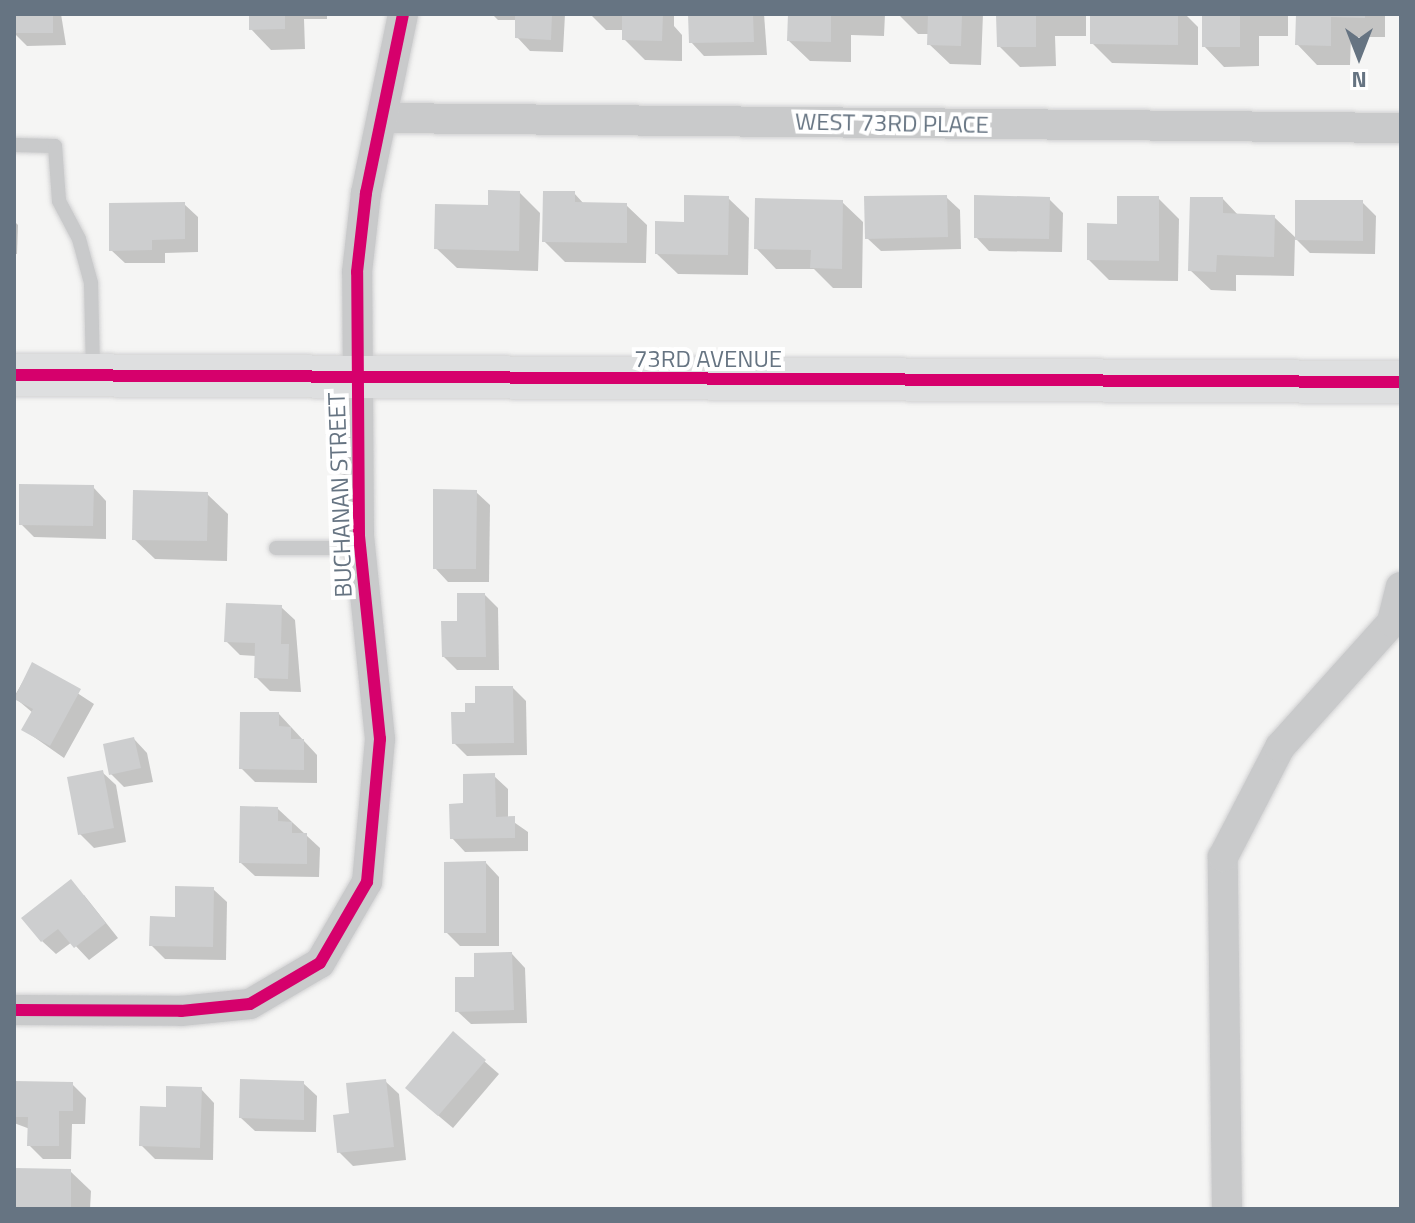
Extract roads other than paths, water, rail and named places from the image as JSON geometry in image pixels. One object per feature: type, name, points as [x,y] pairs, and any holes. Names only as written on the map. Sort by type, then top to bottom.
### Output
[{"type":"street","name":"BUCHANAN STREET","points":[[14,1010],[181,1011],[250,1004],[320,963],[367,882],[380,739],[361,548],[359,247],[403,14]]},
{"type":"street","name":"WEST 73RD PLACE","points":[[382,118],[1401,128]]},
{"type":"street","name":"73RD AVENUE","points":[[14,375],[358,380],[1401,382]]},
{"type":"street","points":[[1227,1209],[1223,857],[1280,747],[1392,622],[1401,587]]},
{"type":"lane","points":[[14,145],[55,146],[59,201],[79,239],[91,283],[93,376]]},
{"type":"lane","points":[[276,548],[361,548]]}]
